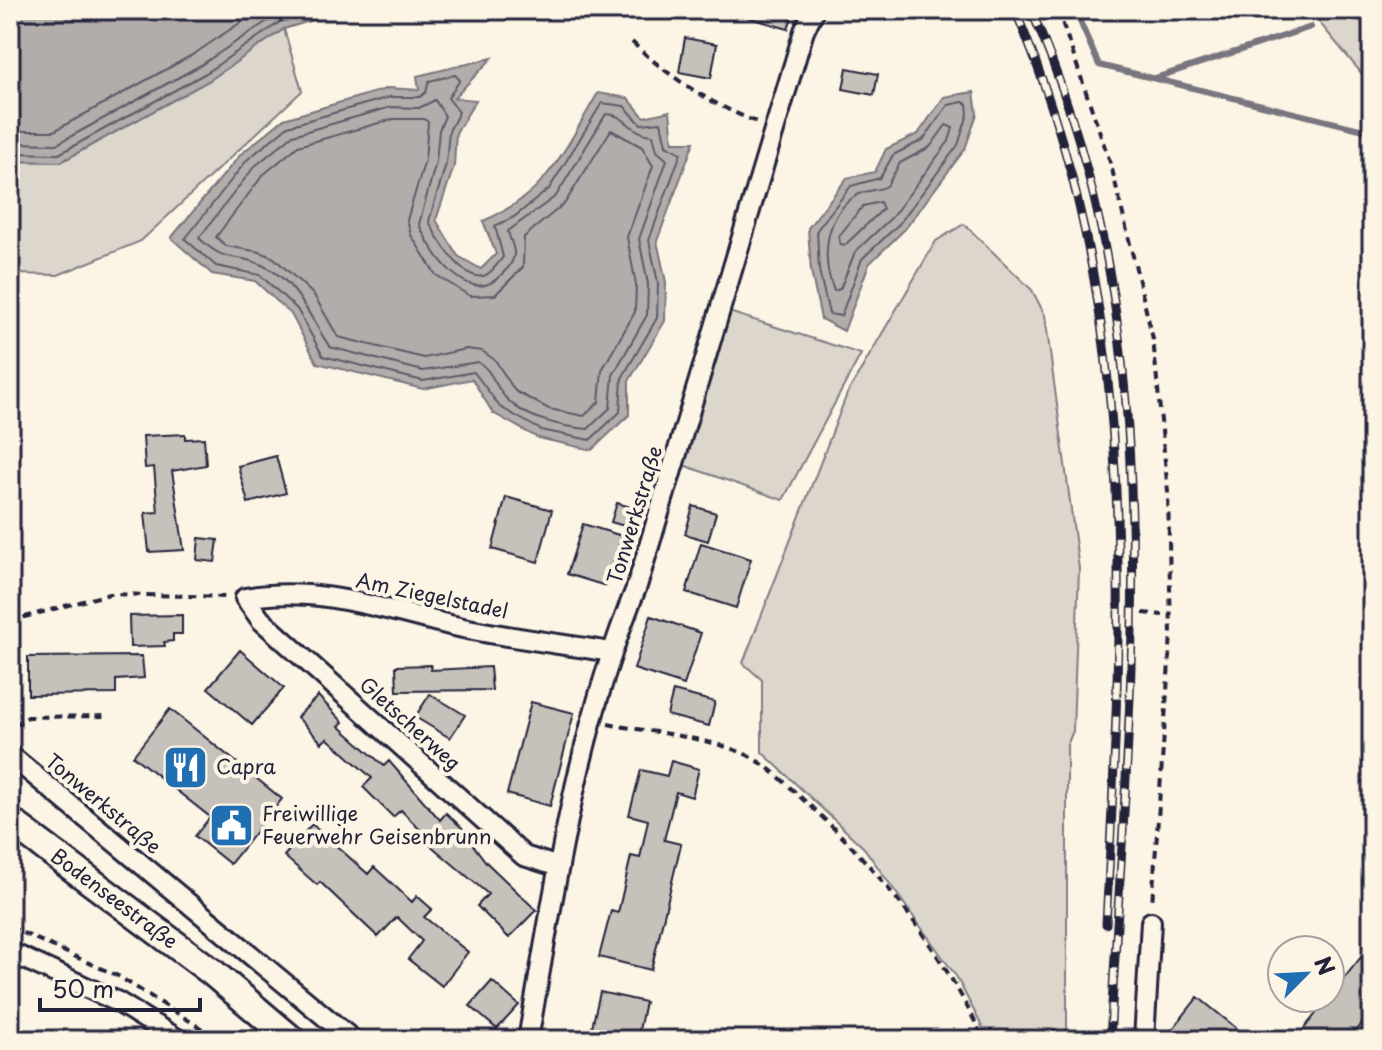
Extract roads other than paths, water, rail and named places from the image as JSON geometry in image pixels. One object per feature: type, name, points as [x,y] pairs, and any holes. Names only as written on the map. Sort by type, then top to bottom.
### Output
[{"type":"main road","name":"Bodenseestraße","points":[[10,821],[212,972],[292,1040]]},
{"type":"street","name":"Tonwerkstraße","points":[[528,1040],[559,867],[590,720],[610,652],[637,586],[775,128],[814,10]]},
{"type":"street","name":"Am Ziegelstadel","points":[[245,598],[279,591],[364,603],[465,628],[610,652]]},
{"type":"street","name":"Gletscherweg","points":[[245,598],[261,620],[524,856],[559,867]]},
{"type":"street","name":"Tonwerkstraße","points":[[10,755],[353,1040]]},
{"type":"street","points":[[1144,1040],[1151,922]]},
{"type":"street","points":[[10,952],[118,1002],[179,1040]]},
{"type":"water","points":[[10,10],[345,10],[284,29],[210,80],[61,162],[10,161]]},
{"type":"water","points":[[492,58],[454,98],[476,100],[456,133],[454,166],[436,220],[458,256],[481,269],[496,254],[483,221],[505,210],[539,184],[564,152],[598,93],[628,98],[644,117],[670,111],[673,142],[694,142],[657,241],[666,282],[665,321],[629,381],[629,415],[592,450],[538,438],[493,413],[472,379],[423,389],[317,363],[291,314],[255,281],[212,274],[171,238],[241,154],[284,119],[389,88],[419,90],[417,76]]},
{"type":"water","points":[[974,92],[977,114],[965,149],[905,229],[869,264],[844,331],[821,319],[811,271],[808,228],[847,178],[875,172],[886,149],[918,134],[944,97]]},
{"type":"waterway","points":[[1075,10],[1099,65],[1372,132]]},
{"type":"waterway","points":[[1155,78],[1311,27]]},
{"type":"railway","points":[[1015,10],[1056,121],[1085,234],[1104,347],[1114,461],[1118,575],[1117,691],[1106,924]]},
{"type":"railway","points":[[1031,10],[1077,134],[1107,260],[1125,388],[1132,518],[1132,648],[1110,1040]]},
{"type":"place","name":"Capra","points":[[185,767]]},
{"type":"place","name":"Freiwillige Feuerwehr Geisenbrunn","points":[[231,826]]}]
